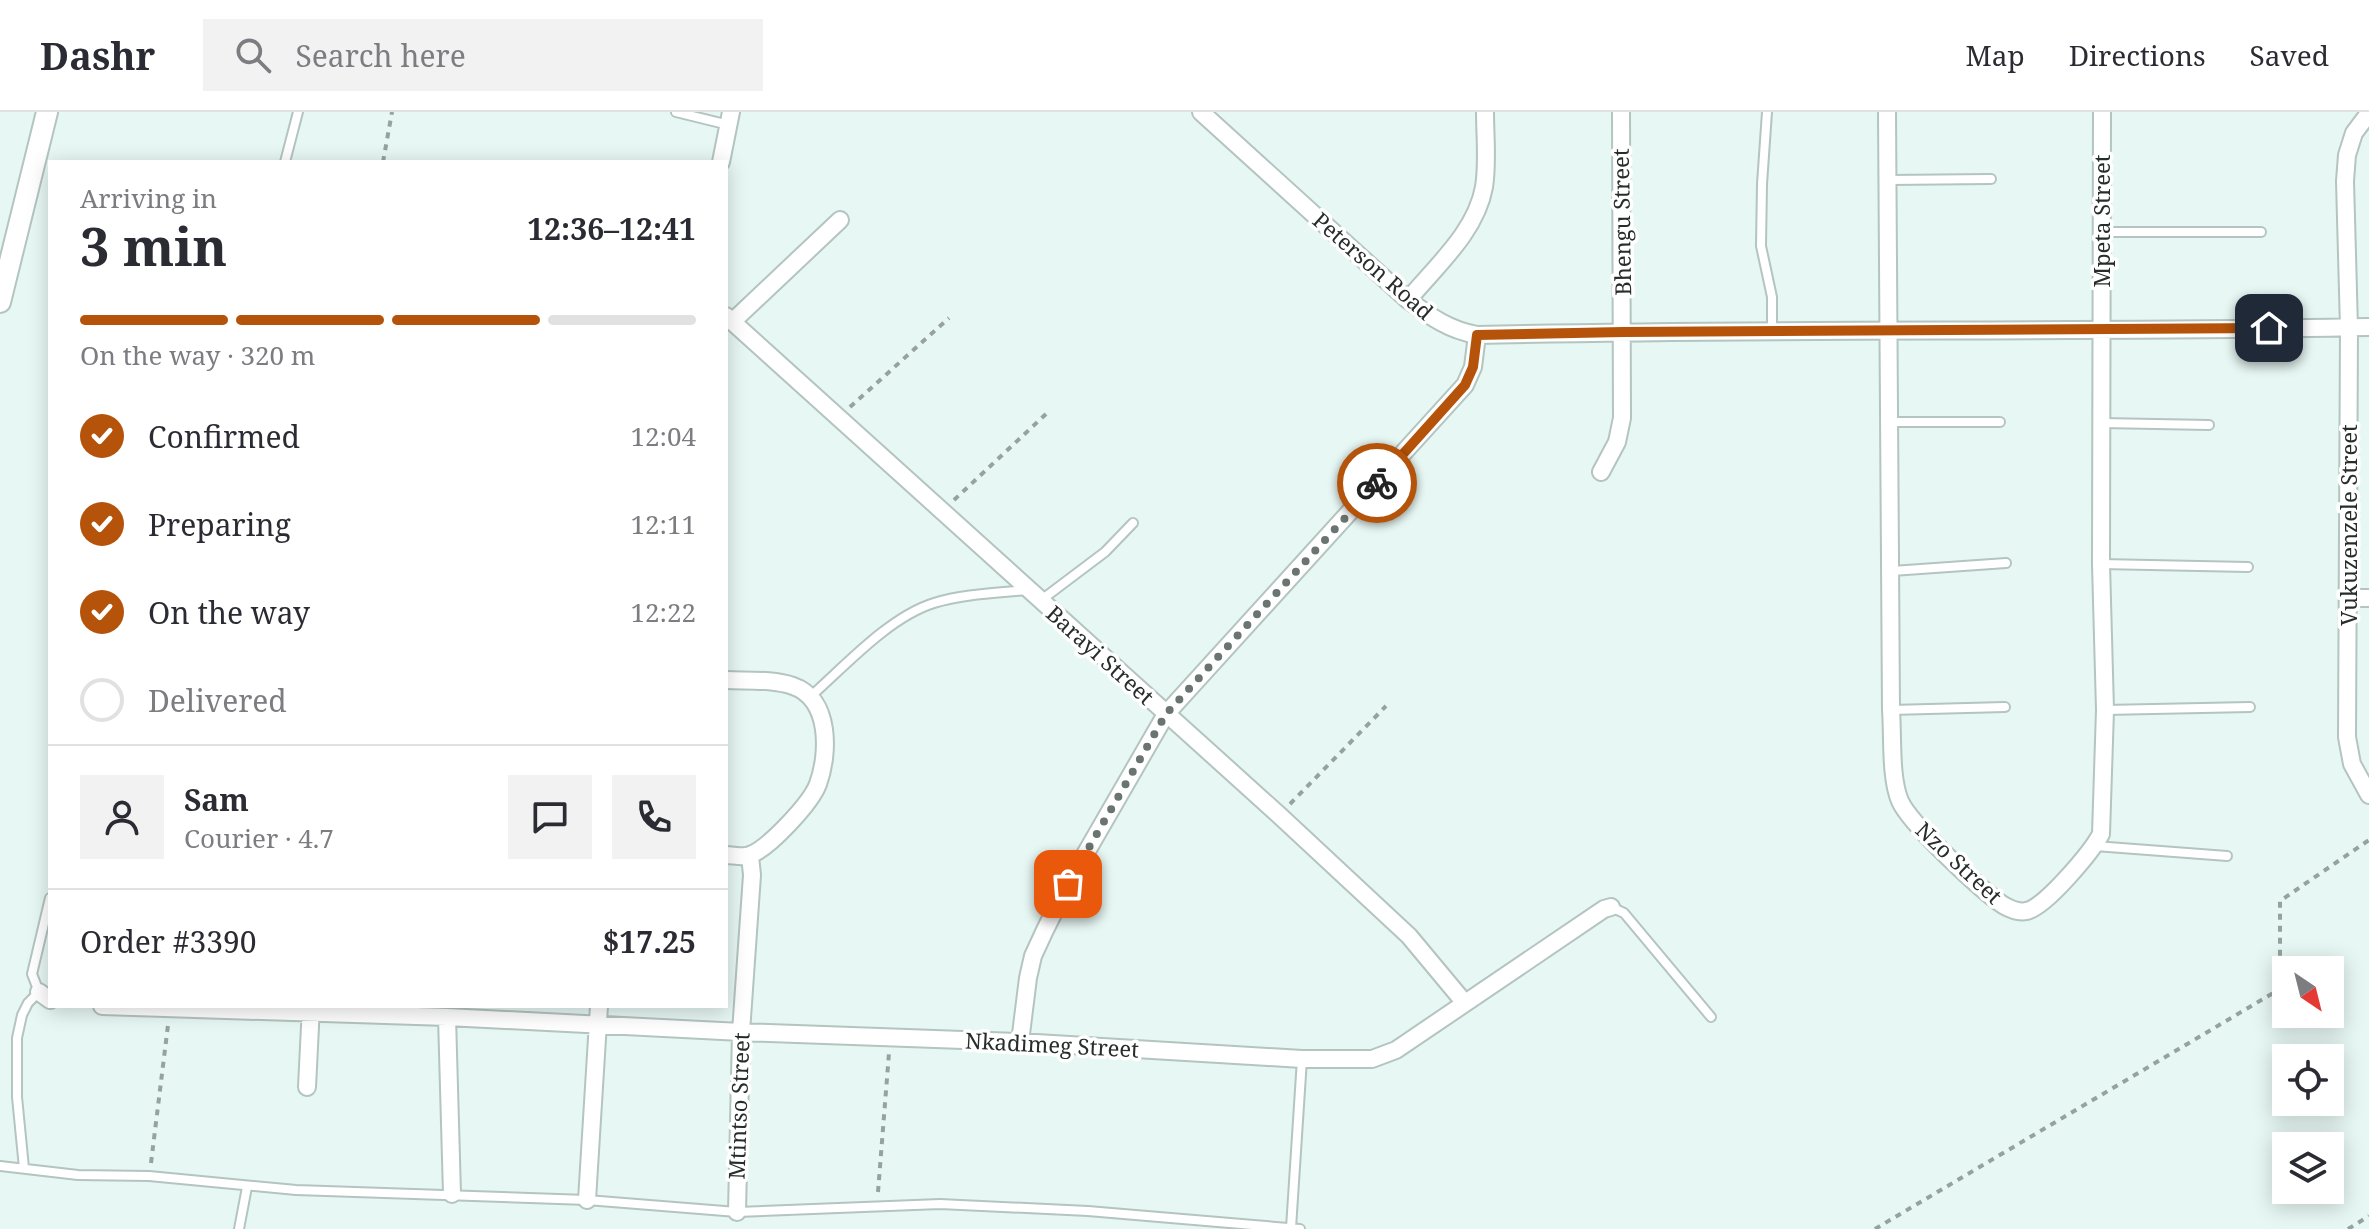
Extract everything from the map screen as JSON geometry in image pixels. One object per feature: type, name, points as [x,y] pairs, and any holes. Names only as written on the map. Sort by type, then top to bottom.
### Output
[{"type":"street","points":[[0,302],[47,112]]},
{"type":"street","name":"Peterson Road","points":[[1201,112],[1408,300],[1437,322],[1458,332],[1477,335],[2369,327]]},
{"type":"street","points":[[1408,300],[1470,226],[1480,205],[1484,184],[1485,112]]},
{"type":"street","name":"Bhengu Street","points":[[1601,472],[1621,430],[1621,112]]},
{"type":"street","points":[[1887,112],[1889,332]]},
{"type":"street","name":"Mpeta Street","points":[[2101,329],[2102,112]]},
{"type":"street","name":"Vukuzenzele Street","points":[[2369,113],[2354,133],[2347,155],[2345,181],[2350,598],[2347,737],[2352,764],[2369,795]]},
{"type":"street","points":[[721,160],[730,119]]},
{"type":"street","points":[[729,319],[840,220]]},
{"type":"street","name":"Barayi Street","points":[[729,319],[1279,815],[1409,936],[1464,1002]]},
{"type":"street","points":[[2095,846],[2102,825],[2105,710],[2101,564],[2101,329]]},
{"type":"street","name":"Nzo Street","points":[[1889,332],[1891,710],[1896,787],[1906,812],[1926,835],[2001,904],[2018,911],[2036,908],[2095,846]]},
{"type":"street","points":[[1020,1042],[1028,978],[1039,943],[1068,884],[1166,714],[1465,385],[1473,367],[1477,335]]},
{"type":"street","points":[[2350,598],[2369,598]]},
{"type":"street","points":[[728,680],[795,687],[810,697],[825,732],[824,762],[817,787],[801,810],[781,832],[750,856],[728,855]]},
{"type":"street","name":"Mtintso Street","points":[[737,1212],[741,1032],[752,875],[750,856]]},
{"type":"street","name":"Nkadimeg Street","points":[[264,1008],[597,1026],[1020,1042],[1302,1059],[1372,1059],[1385,1056],[1611,907]]},
{"type":"street","points":[[587,1200],[599,1008]]},
{"type":"street","points":[[307,1087],[311,1009]]},
{"type":"street","points":[[447,1017],[452,1194]]},
{"type":"lane","points":[[286,160],[298,112]]},
{"type":"lane","points":[[676,112],[730,119]]},
{"type":"lane","points":[[1767,112],[1761,246],[1772,297],[1772,333]]},
{"type":"lane","points":[[1888,180],[1991,179]]},
{"type":"lane","points":[[2103,232],[2261,232]]},
{"type":"lane","points":[[1890,422],[2000,422]]},
{"type":"lane","points":[[2101,423],[2209,425]]},
{"type":"lane","points":[[810,697],[881,635],[917,610],[951,599],[1034,595],[1105,552],[1133,523]]},
{"type":"lane","points":[[1892,571],[2006,563]]},
{"type":"lane","points":[[2101,564],[2248,567]]},
{"type":"lane","points":[[1891,710],[2005,707]]},
{"type":"lane","points":[[2105,710],[2250,707]]},
{"type":"lane","points":[[2095,846],[2227,856]]},
{"type":"lane","points":[[24,1168],[17,1097],[17,1038],[28,1003],[45,996],[32,974],[48,906]]},
{"type":"lane","points":[[1611,907],[1624,913],[1711,1017]]},
{"type":"lane","points":[[1291,1228],[1302,1059]]},
{"type":"lane","points":[[0,1166],[78,1175],[149,1176],[247,1187],[587,1200],[737,1212],[940,1204],[1073,1210],[1300,1229]]},
{"type":"lane","points":[[239,1229],[247,1187]]},
{"type":"path","points":[[383,160],[392,112]]},
{"type":"path","points":[[839,417],[949,318]]},
{"type":"path","points":[[942,511],[1046,414]]},
{"type":"path","points":[[1279,815],[1386,706]]},
{"type":"path","points":[[1875,1229],[2280,989],[2280,901],[2369,840]]},
{"type":"path","points":[[149,1176],[171,1008]]},
{"type":"path","points":[[877,1208],[890,1039]]},
{"type":"path","points":[[2348,1229],[2369,1216]]},
{"type":"way so far","points":[[1068,884],[1166,714],[1377,483]]},
{"type":"route","points":[[1377,483],[1465,385],[1473,367],[1477,335],[2269,328]]}]
